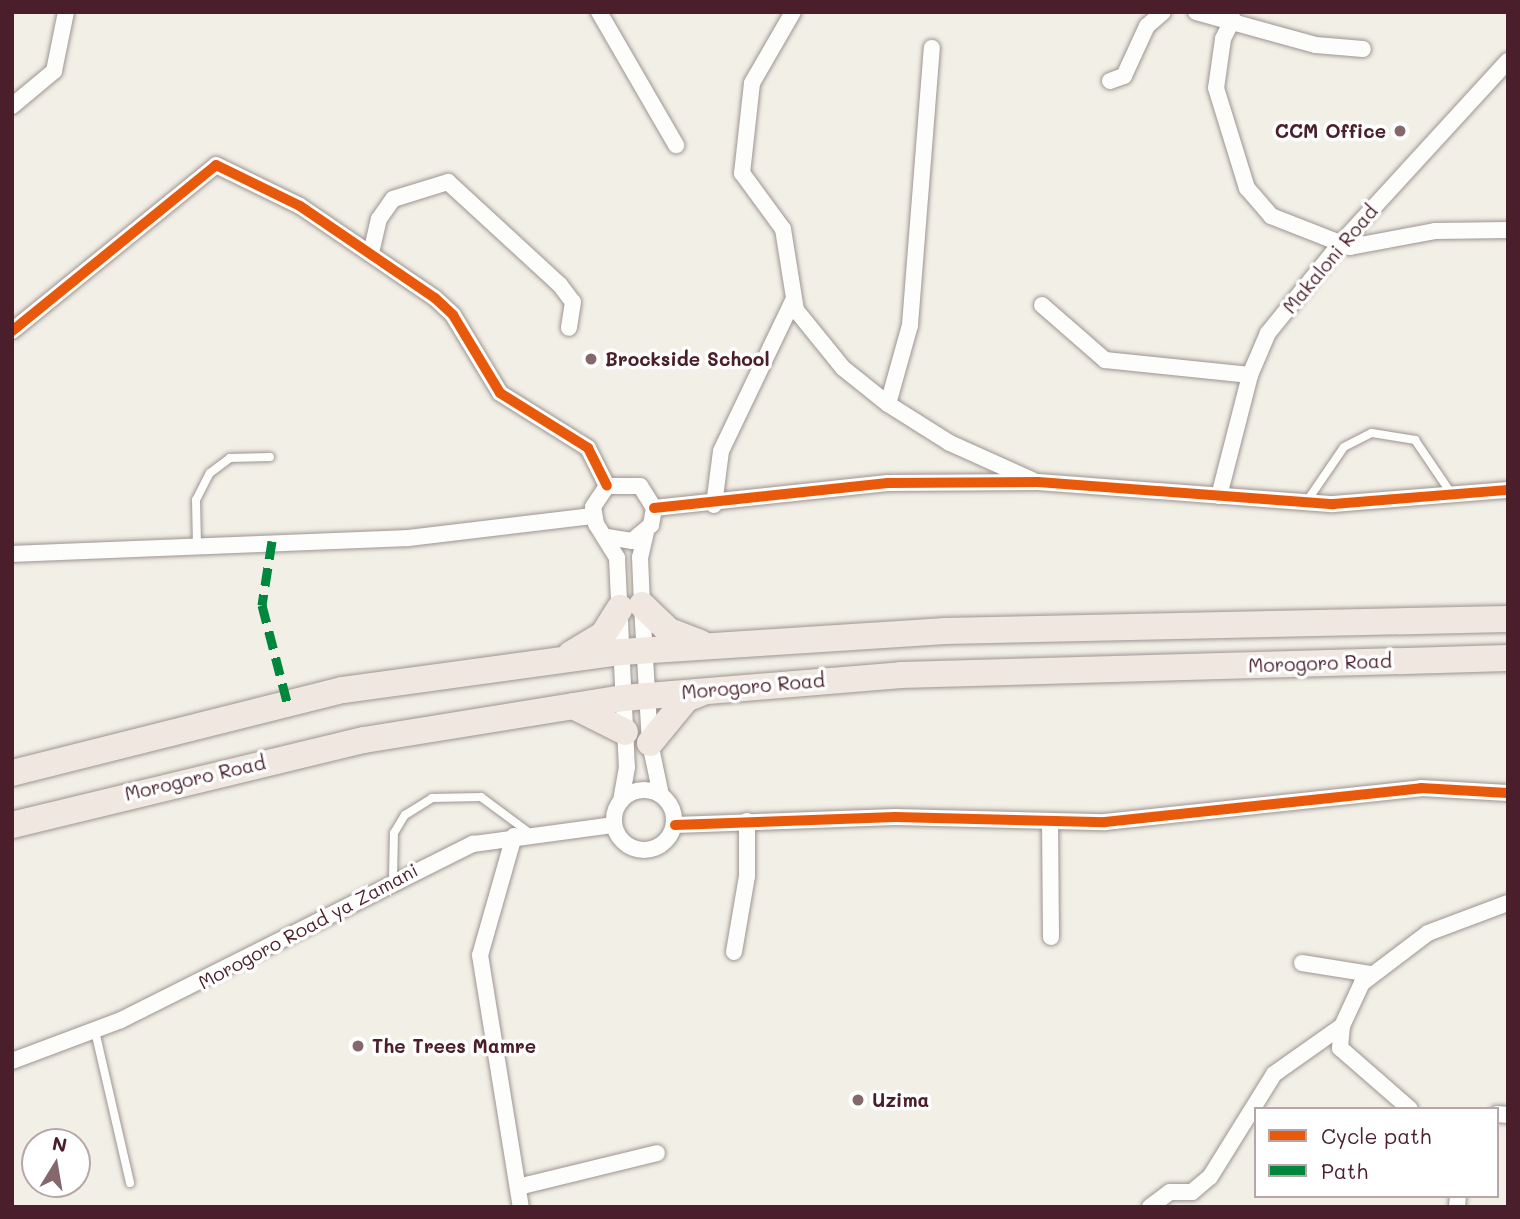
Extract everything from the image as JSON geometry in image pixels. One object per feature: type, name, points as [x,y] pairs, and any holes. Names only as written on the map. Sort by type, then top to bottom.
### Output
[{"type":"highway","points":[[561,660],[603,635],[631,606],[669,631],[709,646]]},
{"type":"highway","name":"Morogoro Road","points":[[12,773],[343,690],[634,652],[945,631],[1508,619]]},
{"type":"highway","name":"Morogoro Road","points":[[12,825],[364,740],[570,704],[623,698],[713,688],[901,675],[1508,658]]},
{"type":"highway","points":[[650,743],[686,699],[713,688]]},
{"type":"highway","points":[[570,704],[625,732]]},
{"type":"street","points":[[12,106],[54,71],[66,12]]},
{"type":"street","points":[[599,12],[676,145]]},
{"type":"street","points":[[793,12],[752,83],[742,173],[783,229],[793,301],[843,368],[888,404],[950,443],[1038,482]]},
{"type":"street","points":[[1110,81],[1124,76],[1147,26],[1163,12]]},
{"type":"street","points":[[1196,12],[1233,19],[1316,45],[1363,49]]},
{"type":"street","points":[[1233,19],[1223,39],[1216,88],[1247,188],[1272,216],[1341,243],[1363,247],[1435,231],[1508,230]]},
{"type":"street","points":[[888,404],[910,325],[932,48]]},
{"type":"street","name":"Makaloni Road","points":[[1219,496],[1250,375],[1268,333],[1341,243],[1508,61]]},
{"type":"street","points":[[12,331],[216,165],[300,206],[371,253],[453,315],[500,393],[588,447],[607,486]]},
{"type":"street","points":[[371,253],[379,219],[393,199],[447,181],[560,285],[573,302],[569,328]]},
{"type":"street","points":[[714,505],[721,451],[793,301]]},
{"type":"street","points":[[1041,304],[1105,360],[1250,375]]},
{"type":"street","points":[[654,508],[714,505],[857,484],[1038,482],[1305,503],[1456,496],[1508,490]]},
{"type":"street","points":[[654,508],[640,486],[607,486],[595,499],[593,516],[617,558],[631,606],[634,652],[650,696],[650,743],[661,795],[675,825]]},
{"type":"street","points":[[654,508],[640,557],[631,606],[634,652],[623,698],[625,732],[621,800],[614,825],[628,846],[644,851],[661,846],[675,825]]},
{"type":"street","points":[[12,554],[408,538],[593,516]]},
{"type":"street","points":[[607,537],[623,542],[646,532]]},
{"type":"street","points":[[675,825],[747,821],[1050,821],[1207,816],[1421,788],[1508,793]]},
{"type":"street","points":[[621,800],[644,790],[661,795]]},
{"type":"street","points":[[734,951],[747,876],[747,821]]},
{"type":"street","points":[[1050,821],[1051,937]]},
{"type":"street","name":"Morogoro Road ya Zamani","points":[[12,1061],[95,1031],[253,958],[393,879],[473,844],[514,836],[614,825]]},
{"type":"street","points":[[514,836],[480,955],[521,1207]]},
{"type":"street","points":[[1407,1107],[1348,1060],[1340,1048],[1342,1026],[1371,974],[1428,933],[1508,903]]},
{"type":"street","points":[[1302,963],[1371,974]]},
{"type":"street","points":[[1150,1207],[1170,1192],[1192,1192],[1210,1177],[1274,1074],[1342,1026]]},
{"type":"street","points":[[518,1187],[657,1153]]},
{"type":"lane","points":[[1305,503],[1344,447],[1373,433],[1415,440],[1440,485],[1456,496]]},
{"type":"lane","points":[[197,545],[196,500],[210,473],[230,458],[270,457]]},
{"type":"lane","points":[[393,879],[394,833],[405,815],[432,798],[481,797],[531,834]]},
{"type":"lane","points":[[95,1031],[130,1183]]},
{"type":"marked path","points":[[272,541],[262,605],[287,702]]},
{"type":"cycle path","points":[[12,331],[216,165],[300,206],[435,298],[453,315],[500,393],[588,448],[607,486]]},
{"type":"cycle path","points":[[654,508],[888,483],[1038,482],[1333,504],[1508,490]]},
{"type":"cycle path","points":[[675,825],[895,817],[1105,822],[1421,788],[1508,793]]},
{"type":"place","name":"CCM Office","points":[[1400,131]]},
{"type":"place","name":"Brockside School","points":[[591,359]]},
{"type":"place","name":"The Trees Mamre","points":[[358,1046]]},
{"type":"place","name":"Uzima","points":[[858,1100]]}]
